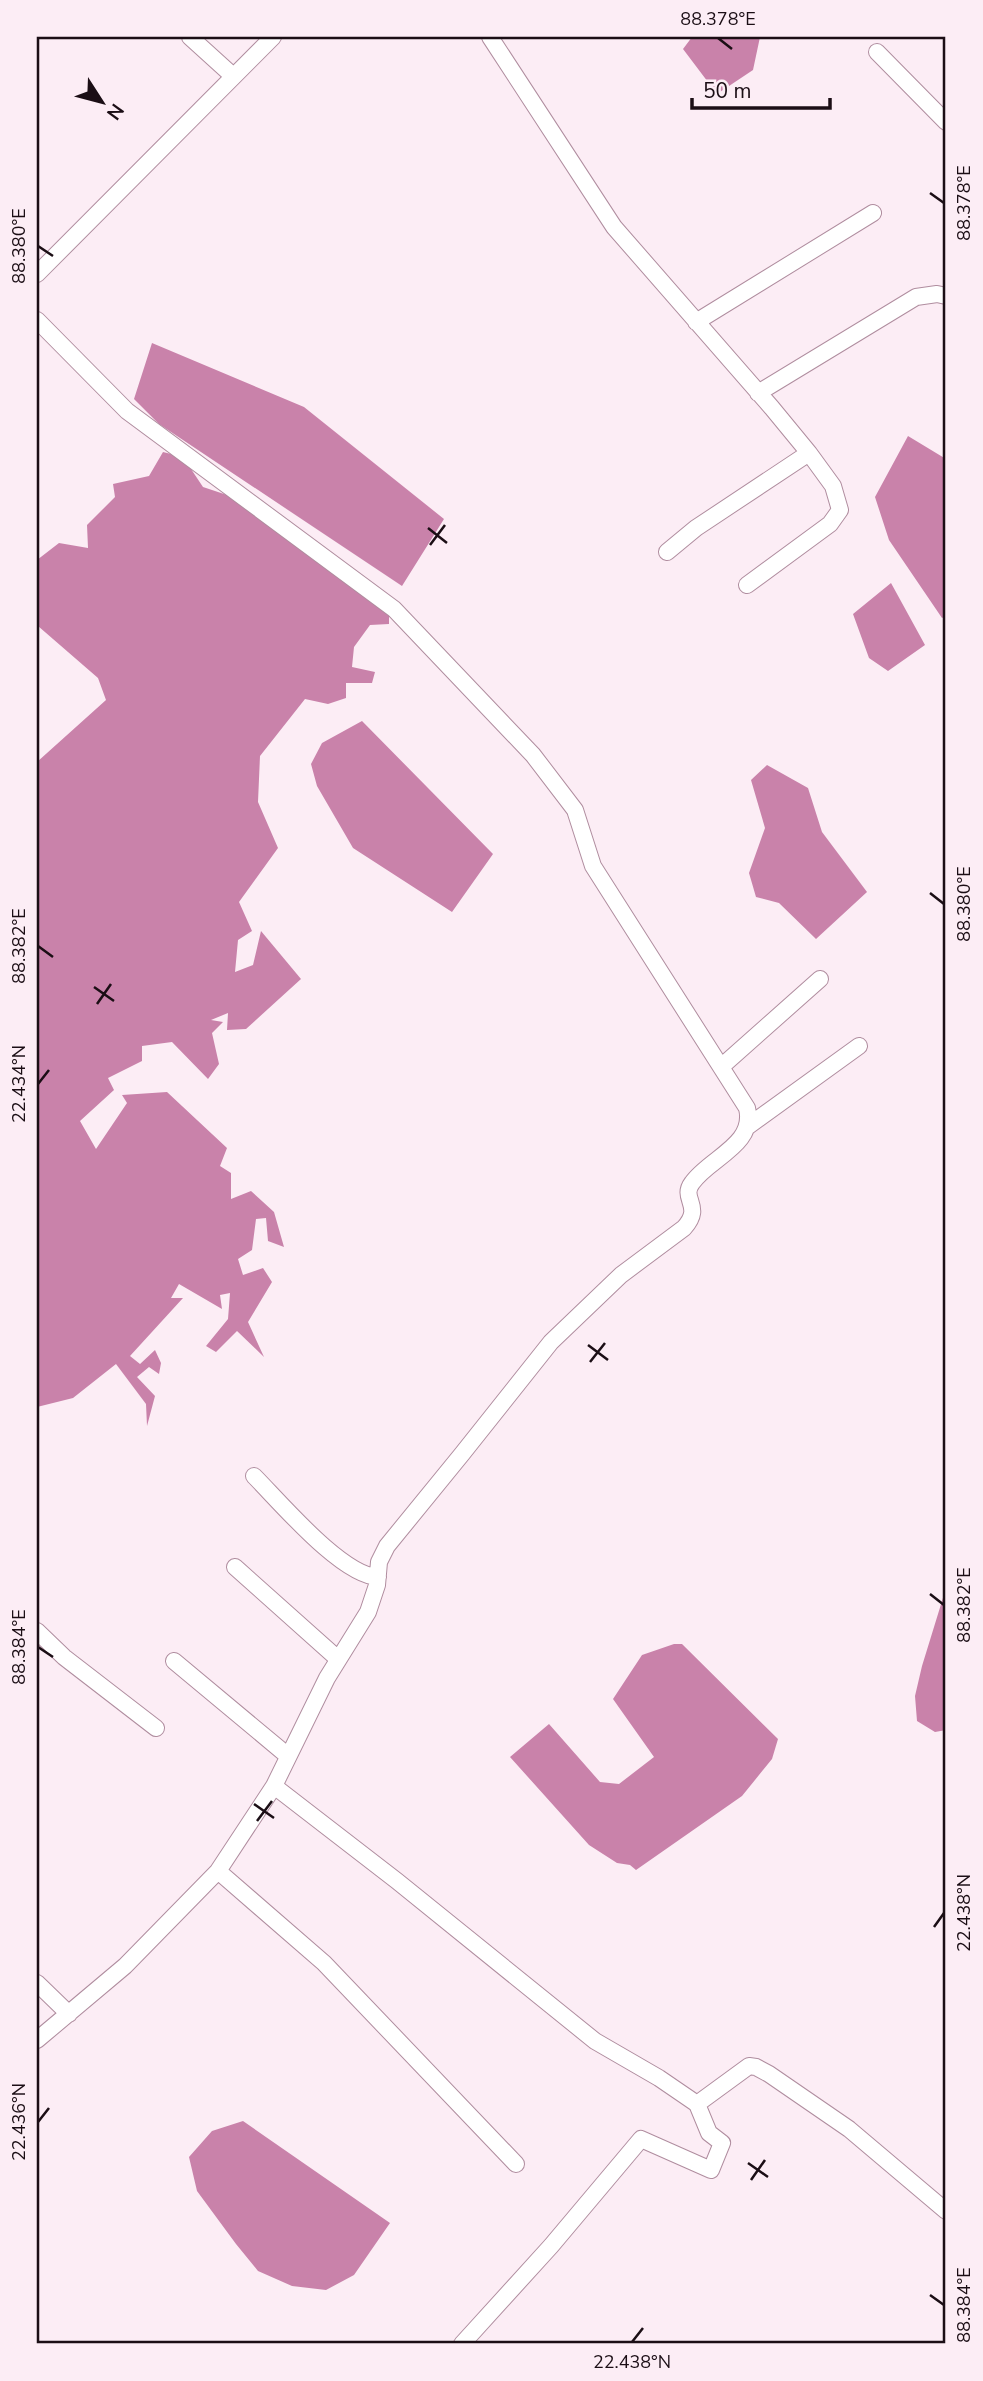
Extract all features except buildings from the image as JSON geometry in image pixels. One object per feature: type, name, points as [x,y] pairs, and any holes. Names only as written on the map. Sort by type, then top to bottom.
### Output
[{"type":"street","points":[[190,37],[233,76]]},
{"type":"street","points":[[37,274],[272,37]]},
{"type":"street","points":[[490,37],[614,227],[758,393],[833,486],[840,510],[830,524],[747,585]]},
{"type":"street","points":[[877,52],[946,122]]},
{"type":"street","points":[[696,322],[873,213]]},
{"type":"street","points":[[758,393],[916,297],[937,294],[946,296]]},
{"type":"street","points":[[37,320],[127,411],[394,609],[533,755],[575,810],[593,866],[747,1108],[747,1127]]},
{"type":"street","points":[[667,552],[696,528],[808,453]]},
{"type":"street","points":[[721,1067],[820,979]]},
{"type":"street","points":[[37,2040],[125,1966],[218,1871],[274,1786],[338,1659],[368,1612],[376,1592],[379,1562],[387,1546],[463,1454],[540,1354],[621,1275],[692,1220],[688,1194],[691,1183],[737,1142],[747,1127],[859,1046]]},
{"type":"street","points":[[254,1476],[335,1556],[363,1575],[378,1577]]},
{"type":"street","points":[[235,1567],[338,1659]]},
{"type":"street","points":[[37,1631],[64,1657],[156,1728]]},
{"type":"street","points":[[173,1661],[288,1756]]},
{"type":"street","points":[[274,1786],[380,1867],[587,2035],[697,2104],[709,2133],[722,2143],[711,2170],[641,2139],[551,2246],[462,2344]]},
{"type":"street","points":[[218,1871],[324,1963],[516,2165]]},
{"type":"street","points":[[37,1983],[69,2014]]},
{"type":"street","points":[[697,2104],[745,2068],[756,2067],[849,2129],[946,2211]]},
{"type":"shaded area","points":[[692,37],[760,37],[753,70],[717,94],[683,49]]},
{"type":"shaded area","points":[[152,343],[304,407],[444,519],[402,586],[159,424],[134,399]]},
{"type":"shaded area","points":[[908,436],[946,459],[946,616],[942,618],[889,540],[875,497]]},
{"type":"shaded area","points":[[163,452],[183,457],[203,487],[251,503],[389,611],[389,624],[370,625],[354,647],[352,667],[375,672],[372,683],[346,683],[346,698],[328,704],[305,699],[260,756],[258,802],[278,848],[239,902],[252,931],[238,940],[235,972],[253,965],[261,931],[301,979],[246,1029],[227,1030],[228,1013],[211,1020],[223,1022],[212,1033],[219,1064],[208,1079],[172,1042],[142,1046],[142,1061],[108,1078],[114,1090],[80,1121],[96,1149],[127,1103],[122,1095],[167,1092],[227,1148],[220,1166],[231,1173],[231,1199],[251,1191],[274,1212],[284,1247],[268,1241],[266,1218],[256,1219],[252,1250],[238,1259],[243,1275],[263,1268],[272,1282],[248,1322],[264,1357],[237,1331],[216,1352],[206,1346],[228,1319],[230,1293],[220,1295],[222,1309],[179,1284],[171,1298],[183,1298],[130,1356],[140,1364],[155,1350],[161,1363],[159,1374],[149,1367],[137,1377],[155,1396],[147,1426],[146,1404],[116,1364],[73,1398],[37,1407],[37,762],[106,700],[98,678],[38,626],[37,560],[59,543],[88,548],[87,525],[115,497],[113,484],[149,476]]},
{"type":"shaded area","points":[[891,583],[925,645],[888,671],[869,658],[853,614]]},
{"type":"shaded area","points":[[362,721],[493,854],[452,912],[353,848],[317,786],[311,764],[322,743]]},
{"type":"shaded area","points":[[767,765],[808,788],[822,832],[867,892],[816,939],[779,903],[756,897],[749,873],[765,828],[751,780]]},
{"type":"shaded area","points":[[946,1588],[946,1730],[935,1732],[917,1721],[915,1696]]},
{"type":"shaded area","points":[[674,1644],[682,1644],[778,1739],[772,1759],[742,1796],[636,1870],[630,1865],[617,1863],[589,1845],[510,1757],[549,1724],[600,1782],[619,1784],[654,1757],[613,1699],[642,1655]]},
{"type":"shaded area","points":[[243,2121],[390,2223],[354,2275],[326,2290],[292,2286],[258,2271],[197,2191],[189,2157],[212,2131]]}]
